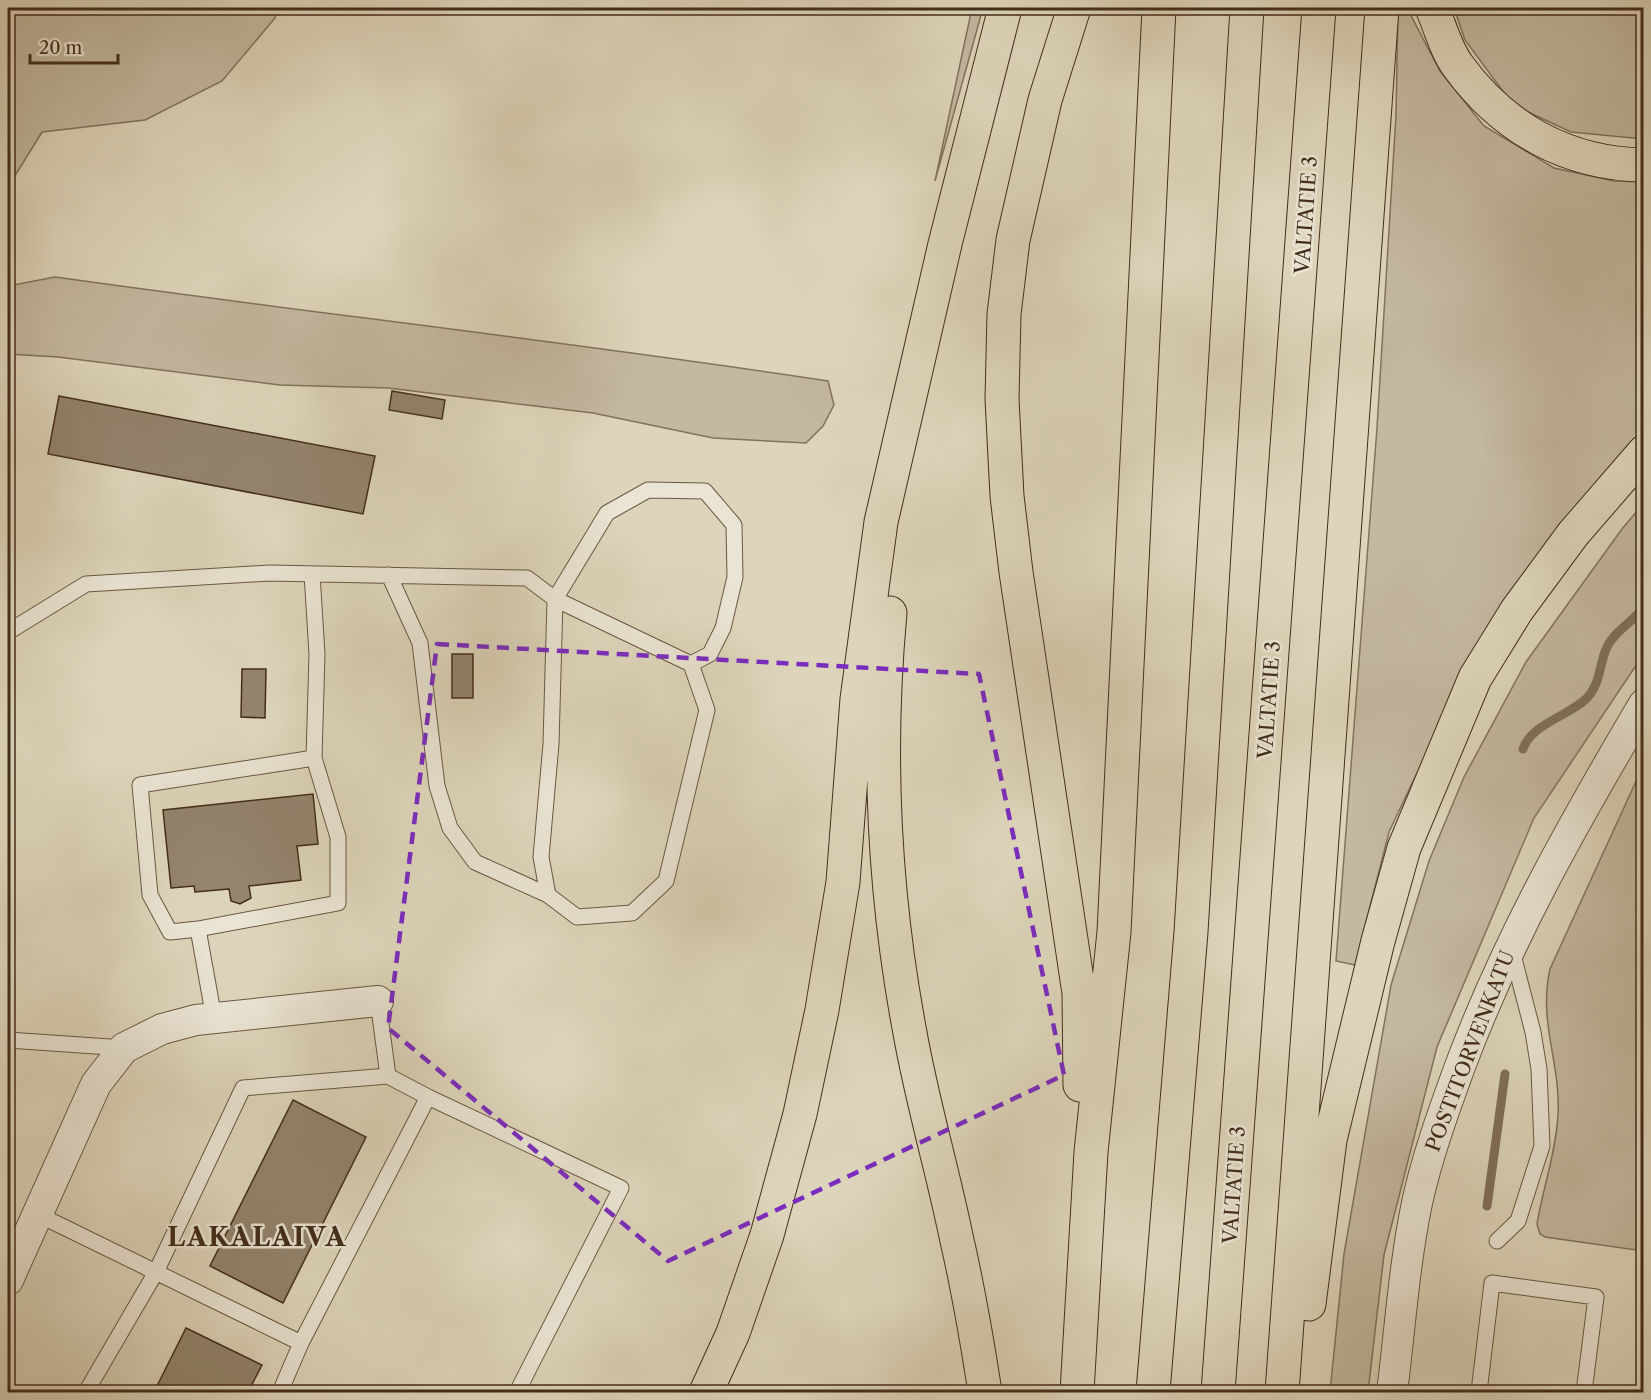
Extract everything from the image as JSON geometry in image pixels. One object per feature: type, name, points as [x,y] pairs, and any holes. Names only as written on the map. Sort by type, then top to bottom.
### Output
[{"type":"highway","points":[[706,1392],[733,1332],[767,1234],[800,1114],[822,1010],[843,882],[857,699],[881,522],[945,244],[1005,8]]},
{"type":"highway","points":[[1074,8],[1045,100],[1013,240],[1004,314],[1002,399],[1007,496],[1016,572],[1079,993],[1080,1088],[1091,1152]]},
{"type":"highway","points":[[1077,1392],[1091,1152],[1114,932],[1159,8]]},
{"type":"highway","points":[[1153,1392],[1191,932],[1247,8]]},
{"type":"highway","name":"VALTATIE 3","points":[[1218,1392],[1319,8]]},
{"type":"highway","points":[[1282,1392],[1382,8]]},
{"type":"highway","points":[[1432,8],[1456,65],[1501,114],[1557,150],[1614,165],[1644,165]]},
{"type":"highway","points":[[904,429],[883,686],[883,761],[888,857],[896,950],[910,1034],[956,1236],[985,1392]]},
{"type":"highway","points":[[1298,1392],[1330,1140],[1378,941],[1404,848],[1475,678],[1517,610],[1573,534],[1644,452]]},
{"type":"street","name":"POSTITORVENKATU","points":[[1392,1392],[1411,1239],[1437,1129],[1477,1021],[1510,946],[1578,816],[1644,704]]},
{"type":"street","points":[[8,1280],[96,1084],[124,1048],[162,1029],[214,1018],[378,1001]]},
{"type":"lane","points":[[548,895],[541,857],[551,744],[555,599],[608,513],[648,490],[705,491],[734,525],[735,577],[719,637],[710,654],[691,664]]},
{"type":"lane","points":[[8,632],[86,584],[269,573],[389,575],[527,578],[555,599],[691,664],[707,710],[666,881],[632,913],[577,916],[548,895],[475,862],[450,828],[437,786],[420,643],[389,575]]},
{"type":"lane","points":[[312,574],[317,654],[314,758],[338,837],[338,903],[198,929],[170,932],[150,895],[140,785],[314,758]]},
{"type":"lane","points":[[198,929],[214,1018]]},
{"type":"lane","points":[[1497,1241],[1518,1221],[1542,1146],[1539,1069],[1533,1032],[1510,946]]},
{"type":"lane","points":[[378,1001],[388,1076]]},
{"type":"lane","points":[[8,1040],[124,1048]]},
{"type":"lane","points":[[87,1392],[156,1272],[243,1088],[388,1076],[621,1188],[516,1392]]},
{"type":"lane","points":[[280,1392],[301,1343],[428,1097]]},
{"type":"lane","points":[[37,1214],[301,1343]]},
{"type":"lane","points":[[1479,1392],[1492,1283],[1596,1297],[1584,1392]]},
{"type":"highlighted area","points":[[437,644],[979,674],[1064,1075],[668,1261],[388,1028]]},
{"type":"shaded area","points":[[8,8],[278,8],[275,18],[222,81],[145,120],[42,132],[8,187]]},
{"type":"shaded area","points":[[972,8],[983,8],[935,181]]},
{"type":"shaded area","points":[[1398,8],[1407,8],[1440,71],[1484,126],[1554,168],[1614,181],[1643,182],[1643,431],[1524,580],[1463,676],[1389,832],[1355,965],[1336,961],[1377,428],[1396,115]]},
{"type":"shaded area","points":[[1454,8],[1643,8],[1643,139],[1571,132],[1513,105],[1465,40]]},
{"type":"shaded area","points":[[55,277],[635,353],[828,381],[834,405],[823,426],[806,443],[713,438],[593,413],[388,388],[280,385],[58,357],[8,354],[8,286]]},
{"type":"shaded area","points":[[1643,504],[1643,655],[1534,818],[1437,1047],[1384,1255],[1368,1392],[1330,1392],[1344,1254],[1391,985],[1429,861],[1464,777],[1526,662],[1622,529]]},
{"type":"shaded area","points":[[1643,766],[1643,1251],[1545,1237],[1540,1234],[1537,1224],[1555,1143],[1558,1115],[1558,1096],[1547,1007],[1550,969]]},
{"type":"building","points":[[392,391],[445,400],[442,419],[389,410]]},
{"type":"building","points":[[59,396],[375,456],[363,514],[48,454]]},
{"type":"building","points":[[452,654],[473,654],[473,698],[452,698]]},
{"type":"building","points":[[242,669],[266,669],[265,718],[241,717]]},
{"type":"building","points":[[313,794],[318,844],[297,846],[301,880],[249,886],[251,898],[240,904],[231,901],[229,889],[195,892],[194,886],[171,888],[163,810]]},
{"type":"building","points":[[293,1100],[366,1137],[283,1303],[210,1266]]},
{"type":"building","points":[[186,1328],[262,1365],[248,1392],[154,1392]]},
{"type":"waterway","points":[[1523,749],[1527,740],[1534,733],[1587,698],[1595,686],[1604,653],[1610,641],[1644,606]]},
{"type":"waterway","points":[[1487,1206],[1505,1074]]},
{"type":"district","name":"LAKALAIVA","points":[[257,1237]]}]
